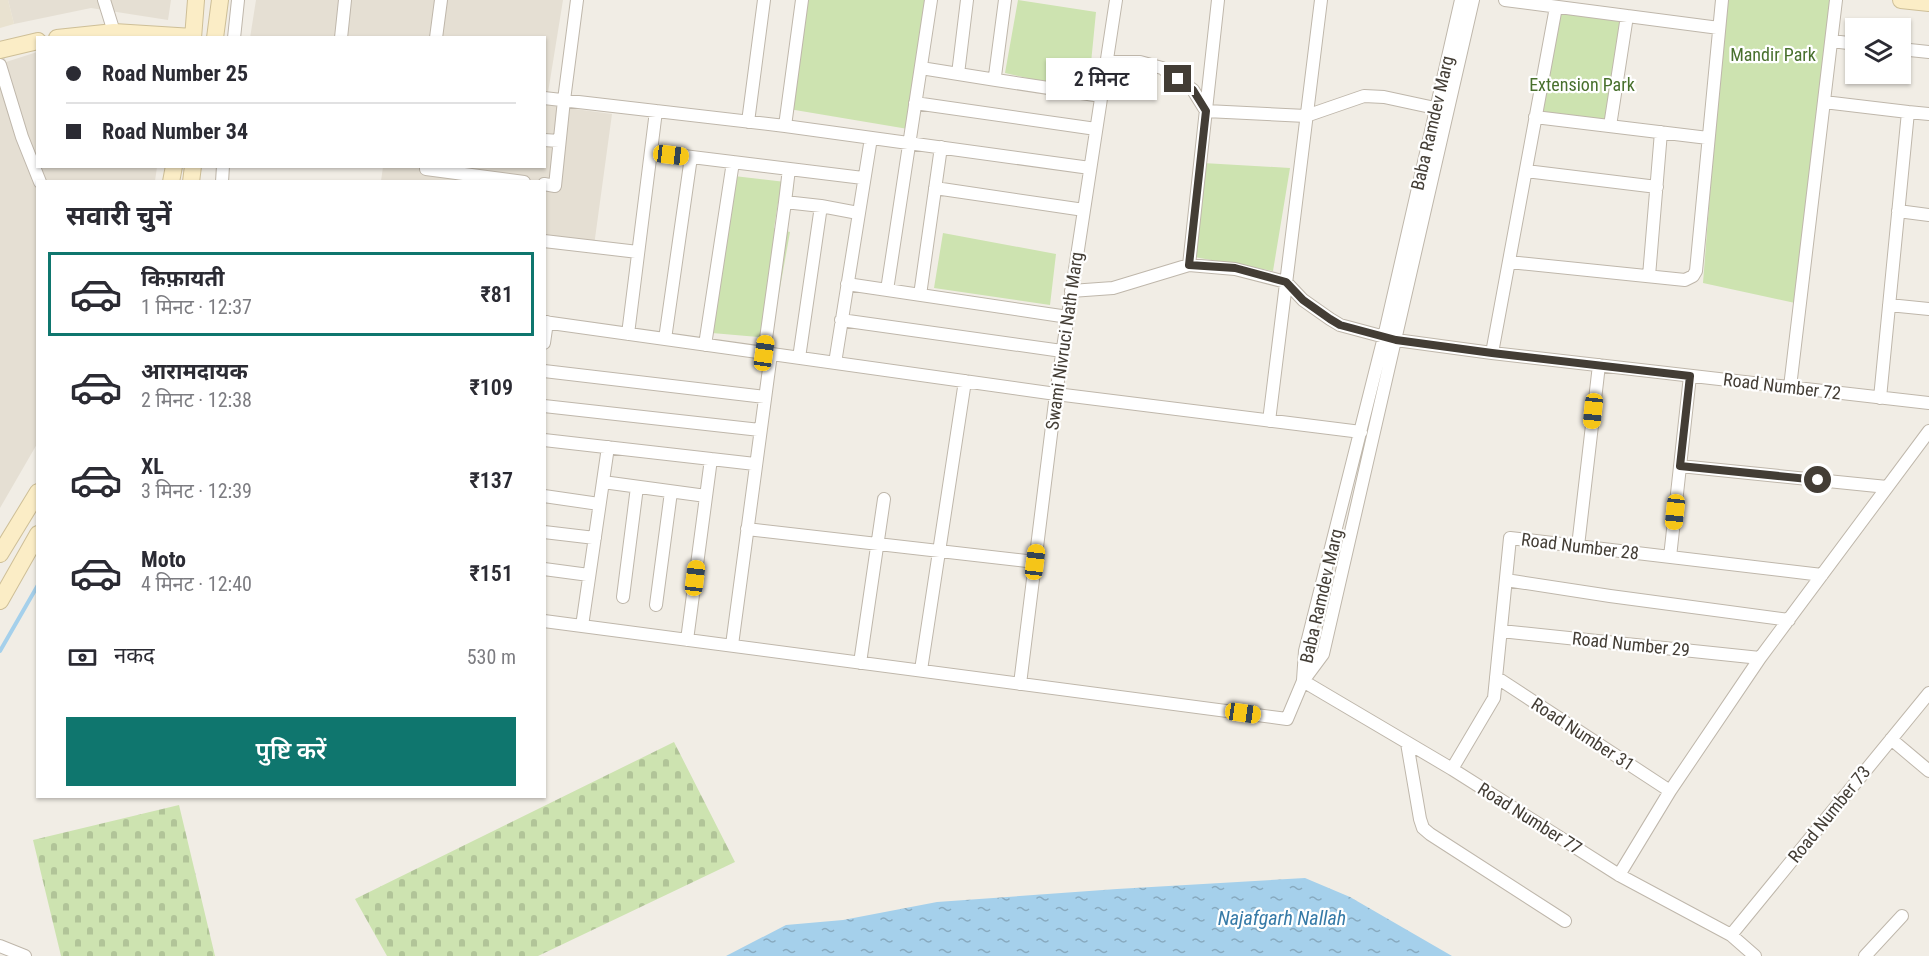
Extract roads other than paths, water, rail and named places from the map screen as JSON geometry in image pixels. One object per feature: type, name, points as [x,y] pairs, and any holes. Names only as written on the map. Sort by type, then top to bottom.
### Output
[{"type":"street","points":[[104,0],[114,32]]},
{"type":"street","points":[[193,36],[196,0]]},
{"type":"street","points":[[215,36],[220,0]]},
{"type":"street","points":[[234,36],[238,0]]},
{"type":"street","points":[[341,36],[345,0]]},
{"type":"street","points":[[436,36],[441,0]]},
{"type":"street","points":[[546,184],[555,186],[577,0]]},
{"type":"street","points":[[748,122],[764,0]]},
{"type":"street","points":[[784,126],[802,0]]},
{"type":"street","points":[[887,290],[931,0]]},
{"type":"street","points":[[958,74],[967,0]]},
{"type":"street","points":[[996,80],[1005,0]]},
{"type":"street","name":"Swami Nivruci Nath Marg","points":[[1020,684],[1062,351],[1116,0]]},
{"type":"street","points":[[1189,265],[1218,0]]},
{"type":"street","points":[[1269,421],[1321,0]]},
{"type":"street","name":"Baba Ramdev Marg","points":[[1303,681],[1323,654],[1390,339],[1435,108],[1461,0]]},
{"type":"street","name":"Baba Ramdev Marg","points":[[1303,681],[1305,651],[1361,432],[1390,339],[1419,232],[1473,0]]},
{"type":"street","points":[[1504,0],[1719,28]]},
{"type":"street","points":[[1509,262],[1685,280],[1693,276],[1696,271],[1722,0]]},
{"type":"street","points":[[1790,387],[1836,0]]},
{"type":"street","points":[[1901,0],[1929,3]]},
{"type":"street","points":[[1492,353],[1556,7]]},
{"type":"street","points":[[1610,126],[1627,16]]},
{"type":"street","points":[[76,36],[114,32],[177,36]]},
{"type":"street","points":[[0,50],[36,41]]},
{"type":"street","points":[[1832,41],[1845,43]]},
{"type":"street","points":[[1911,50],[1929,52]]},
{"type":"street","points":[[1106,62],[1140,62],[1162,68],[1193,90],[1206,111]]},
{"type":"street","points":[[0,65],[22,137],[39,180]]},
{"type":"street","points":[[921,68],[1101,96]]},
{"type":"street","points":[[1206,111],[1306,116],[1364,96],[1384,97],[1435,108]]},
{"type":"street","points":[[546,98],[784,126],[1090,168]]},
{"type":"street","points":[[1824,102],[1929,114]]},
{"type":"street","points":[[915,103],[1096,129]]},
{"type":"street","points":[[628,334],[656,111]]},
{"type":"street","points":[[1880,398],[1908,112]]},
{"type":"street","points":[[1535,117],[1708,138]]},
{"type":"street","points":[[1649,276],[1661,132]]},
{"type":"street","points":[[835,363],[871,138]]},
{"type":"street","points":[[546,140],[559,141]]},
{"type":"street","points":[[920,295],[940,147]]},
{"type":"street","points":[[651,152],[863,178]]},
{"type":"street","points":[[665,339],[692,157]]},
{"type":"street","points":[[705,345],[733,162]]},
{"type":"street","points":[[426,168],[509,180]]},
{"type":"street","points":[[732,645],[765,397],[789,169]]},
{"type":"street","points":[[1526,171],[1657,187]]},
{"type":"street","points":[[935,188],[1084,210]]},
{"type":"street","points":[[785,202],[858,213]]},
{"type":"street","points":[[799,358],[821,206]]},
{"type":"street","points":[[1898,211],[1929,215]]},
{"type":"street","points":[[546,241],[638,252]]},
{"type":"street","points":[[1071,291],[1113,288],[1189,265],[1235,268],[1286,282]]},
{"type":"street","name":"Road Number 72","points":[[1286,282],[1303,300],[1340,325],[1390,339],[1492,353],[1929,403]]},
{"type":"street","points":[[847,284],[1068,317]]},
{"type":"street","points":[[1889,305],[1929,309]]},
{"type":"street","points":[[842,320],[1062,351]]},
{"type":"street","points":[[546,322],[1056,394],[1361,432]]},
{"type":"street","points":[[1578,546],[1599,365]]},
{"type":"street","points":[[546,371],[765,397]]},
{"type":"street","points":[[1670,557],[1690,376]]},
{"type":"street","points":[[921,670],[965,381]]},
{"type":"street","points":[[546,406],[760,430]]},
{"type":"street","points":[[1619,875],[1670,791],[1760,658],[1929,431]]},
{"type":"street","points":[[546,440],[755,464]]},
{"type":"street","points":[[582,626],[608,447]]},
{"type":"street","points":[[687,640],[711,459]]},
{"type":"street","points":[[1680,466],[1887,487]]},
{"type":"street","points":[[603,482],[706,496]]},
{"type":"street","points":[[623,597],[637,487]]},
{"type":"street","points":[[656,605],[670,492]]},
{"type":"street","points":[[0,554],[36,495]]},
{"type":"street","points":[[546,496],[599,504]]},
{"type":"street","points":[[860,663],[884,499]]},
{"type":"street","points":[[747,529],[1035,562]]},
{"type":"street","points":[[546,532],[595,538]]},
{"type":"street","name":"Road Number 28","points":[[1452,770],[1494,698],[1510,538],[1822,575]]},
{"type":"street","points":[[0,601],[36,540]]},
{"type":"street","points":[[546,569],[590,575]]},
{"type":"street","points":[[1506,580],[1789,620]]},
{"type":"street","points":[[546,621],[1287,719],[1303,681]]},
{"type":"street","name":"Road Number 29","points":[[1501,631],[1760,658]]},
{"type":"street","name":"Road Number 31","points":[[1496,677],[1670,791]]},
{"type":"street","name":"Road Number 77","points":[[1303,681],[1452,770],[1619,875],[1731,935],[1755,956]]},
{"type":"street","name":"Road Number 73","points":[[1731,935],[1929,693]]},
{"type":"street","points":[[1890,739],[1929,771]]},
{"type":"street","points":[[1407,743],[1420,819],[1424,828],[1565,921]]},
{"type":"street","points":[[1865,956],[1902,916]]},
{"type":"street","points":[[0,946],[25,956]]},
{"type":"water","name":"Najafgarh Nallah","points":[[1305,878],[1350,897],[1452,956],[726,956],[786,925],[843,920],[937,902]]},
{"type":"waterway","points":[[0,651],[36,588]]},
{"type":"park label","name":"Mandir Park","points":[[1773,54]]},
{"type":"park label","name":"Extension Park","points":[[1582,84]]}]
